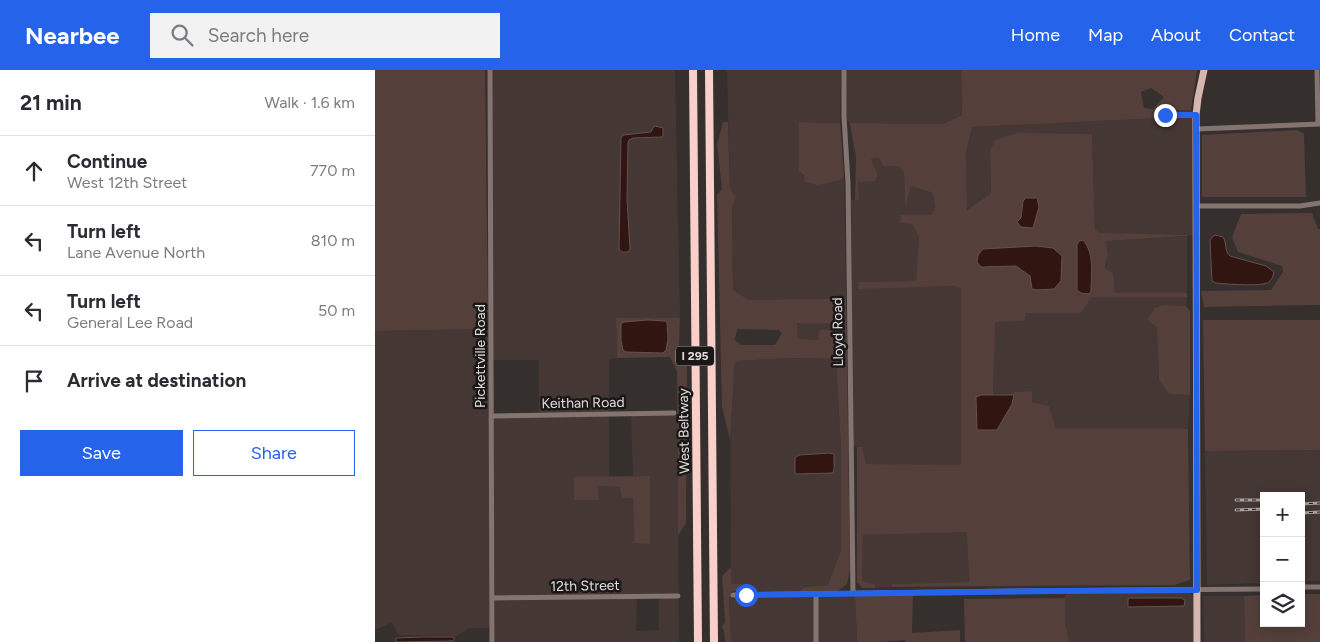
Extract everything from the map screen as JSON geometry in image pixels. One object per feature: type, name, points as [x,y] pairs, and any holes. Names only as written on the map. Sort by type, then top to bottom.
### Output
[{"type":"highway","name":"West Beltway","points":[[693,70],[698,642]]},
{"type":"highway","name":"West Beltway","points":[[709,70],[714,642]]},
{"type":"main road","points":[[1197,642],[1196,115],[1204,70]]},
{"type":"street","name":"Pickettville Road","points":[[490,70],[492,642]]},
{"type":"street","name":"Lloyd Road","points":[[844,70],[849,183],[853,593]]},
{"type":"street","points":[[1196,129],[1319,124],[1317,70]]},
{"type":"street","points":[[1165,115],[1196,115]]},
{"type":"street","points":[[1197,206],[1300,206],[1320,202]]},
{"type":"street","name":"Keithan Road","points":[[491,416],[674,413]]},
{"type":"street","points":[[1305,587],[1320,587]]},
{"type":"street","points":[[733,595],[1260,589]]},
{"type":"street","points":[[816,594],[816,642]]},
{"type":"street","name":"12th Street","points":[[492,598],[678,596]]},
{"type":"shaded area","points":[[375,70],[485,70],[488,317],[486,329],[375,331]]},
{"type":"shaded area","points":[[492,70],[675,70],[680,318],[616,318],[617,358],[609,359],[609,477],[574,478],[574,500],[599,500],[598,486],[620,487],[633,498],[634,543],[650,477],[633,476],[631,416],[677,415],[679,642],[495,642],[493,414],[539,413],[539,360],[493,360]],"holes":[[[659,597],[659,630],[636,631],[637,598]]]},
{"type":"shaded area","points":[[727,70],[841,70],[840,123],[799,122],[799,171],[804,175],[841,180],[844,175],[846,298],[749,300],[733,290],[732,208],[736,195],[730,190]]},
{"type":"shaded area","points":[[846,70],[961,70],[962,115],[943,124],[850,123],[847,120]]},
{"type":"shaded area","points":[[961,70],[1197,70],[1191,110],[1161,111],[1159,118],[972,127],[966,153],[967,210],[991,193],[990,151],[995,140],[1018,133],[1092,134],[1095,229],[1099,233],[1189,235],[1106,241],[1108,256],[1105,268],[1113,273],[1115,293],[1187,293],[1187,297],[1092,297],[1081,313],[1026,313],[1025,321],[995,322],[993,396],[981,395],[976,397],[978,430],[1012,404],[1014,392],[1032,391],[1032,402],[1049,406],[1056,429],[1188,429],[1190,580],[1174,585],[892,587],[891,584],[969,582],[967,532],[863,535],[862,581],[875,584],[875,588],[862,588],[857,582],[857,447],[862,447],[866,464],[961,465],[961,288],[954,286],[858,289],[858,282],[916,281],[919,237],[912,224],[900,223],[901,215],[931,215],[935,209],[933,193],[911,186],[905,206],[904,172],[898,166],[883,166],[879,158],[871,159],[878,175],[875,181],[858,182],[859,200],[855,200],[856,158],[850,123],[943,124],[962,115]],"holes":[[[1151,88],[1164,97],[1153,109],[1144,108],[1141,92]],[[1079,241],[1091,258],[1091,291],[1089,294],[1077,290],[1077,245]]]},
{"type":"shaded area","points":[[1191,110],[1194,112],[1194,235],[1099,234],[1095,229],[1092,134],[990,151],[991,193],[966,210],[966,153],[972,127],[1159,118],[1161,111]]},
{"type":"shaded area","points":[[723,122],[728,122],[730,190],[736,195],[732,208],[733,290],[749,300],[846,298],[850,570],[847,584],[838,591],[799,592],[804,587],[828,585],[841,550],[841,449],[836,359],[791,358],[735,361],[730,440],[722,407],[717,195],[722,189],[717,144]],"holes":[[[797,323],[832,323],[833,330],[820,330],[818,340],[798,339]],[[737,329],[778,330],[782,333],[775,345],[741,345],[735,340]]]},
{"type":"shaded area","points":[[799,122],[840,123],[844,175],[841,180],[817,185],[805,182],[804,175],[799,171]]},
{"type":"shaded area","points":[[655,126],[663,128],[662,137],[633,138],[628,143],[627,199],[630,249],[628,252],[623,252],[619,249],[621,138],[623,135],[651,132]]},
{"type":"shaded area","points":[[1297,130],[1304,134],[1306,197],[1202,197],[1202,135]]},
{"type":"shaded area","points":[[879,158],[883,166],[898,166],[904,172],[905,204],[910,186],[933,193],[935,210],[932,215],[901,215],[912,224],[919,237],[916,281],[858,282],[858,288],[954,286],[961,288],[961,466],[865,464],[862,447],[853,446],[851,200],[859,200],[858,181],[878,175],[871,159]]},
{"type":"shaded area","points":[[1026,198],[1037,198],[1039,207],[1033,228],[1021,227],[1017,222],[1021,218],[1023,201]]},
{"type":"shaded area","points":[[1312,213],[1318,229],[1320,229],[1320,305],[1204,307],[1201,291],[1271,290],[1283,272],[1282,266],[1238,252],[1232,237],[1241,214]]},
{"type":"shaded area","points":[[1215,235],[1223,237],[1230,256],[1266,266],[1274,272],[1271,280],[1265,284],[1252,285],[1216,283],[1212,281],[1210,241]]},
{"type":"shaded area","points":[[1187,236],[1187,293],[1115,293],[1113,273],[1105,268],[1108,255],[1106,241]]},
{"type":"shaded area","points":[[1083,240],[1091,258],[1091,291],[1089,294],[1081,293],[1077,290],[1077,245],[1079,241]]},
{"type":"shaded area","points":[[1036,246],[1053,248],[1062,256],[1061,281],[1054,289],[1032,289],[1030,276],[1016,266],[981,267],[977,262],[978,255],[983,249]]},
{"type":"shaded area","points":[[1092,297],[1187,297],[1186,306],[1165,305],[1157,327],[1159,380],[1169,394],[1190,395],[1188,429],[1056,429],[1049,406],[1032,402],[1015,392],[1014,395],[993,396],[994,322],[1025,321],[1026,313],[1081,313]]},
{"type":"shaded area","points":[[1165,305],[1186,306],[1190,311],[1190,395],[1169,394],[1159,380],[1157,327],[1147,320],[1155,308]]},
{"type":"shaded area","points":[[616,318],[680,318],[679,345],[687,362],[686,523],[678,536],[677,371],[670,357],[617,358]]},
{"type":"shaded area","points":[[648,320],[667,322],[668,340],[666,350],[663,353],[626,352],[623,350],[621,324],[624,322]]},
{"type":"shaded area","points":[[1203,320],[1320,320],[1320,450],[1205,451]]},
{"type":"shaded area","points":[[797,323],[832,323],[833,330],[819,340],[798,339]]},
{"type":"shaded area","points":[[489,329],[490,628],[469,628],[457,636],[398,635],[394,625],[391,623],[375,630],[375,331]]},
{"type":"shaded area","points":[[791,358],[836,359],[841,449],[841,550],[828,585],[804,587],[799,592],[761,592],[742,589],[741,584],[732,584],[730,440],[735,361]],"holes":[[[799,455],[833,472],[796,474]]]},
{"type":"shaded area","points":[[981,395],[1014,395],[1012,404],[997,430],[977,430],[976,397]]},
{"type":"shaded area","points":[[1320,450],[1320,581],[1305,582],[1305,492],[1260,492],[1260,583],[1207,585],[1205,451]]},
{"type":"shaded area","points":[[834,454],[833,473],[795,473],[795,458],[799,455]]},
{"type":"shaded area","points":[[650,476],[650,544],[634,543],[633,498],[622,498],[620,487],[598,486],[599,500],[574,500],[574,477]]},
{"type":"shaded area","points":[[968,531],[969,582],[891,584],[892,587],[875,588],[875,584],[862,582],[863,535]]},
{"type":"shaded area","points":[[731,567],[732,584],[741,584],[742,589],[731,592],[731,597],[729,598],[731,642],[725,642],[722,627],[725,622],[722,576]]},
{"type":"shaded area","points":[[1187,592],[1193,595],[1194,598],[1194,642],[1069,642],[1065,621],[1065,593]]},
{"type":"shaded area","points":[[1305,594],[1320,594],[1320,642],[1245,642],[1244,596],[1260,595],[1260,627],[1305,627]]},
{"type":"shaded area","points":[[913,595],[912,633],[960,630],[960,642],[905,642],[905,640],[857,642],[855,596]]},
{"type":"shaded area","points":[[855,596],[857,642],[731,642],[729,597]]},
{"type":"shaded area","points":[[1203,596],[1244,596],[1245,642],[1204,642]]},
{"type":"shaded area","points":[[1065,598],[1065,621],[1069,642],[965,642],[964,599]]},
{"type":"shaded area","points":[[1129,598],[1181,598],[1185,600],[1184,606],[1128,607]]},
{"type":"shaded area","points":[[454,637],[454,640],[396,642],[396,638]]},
{"type":"railway","points":[[1236,500],[1260,500]]},
{"type":"railway","points":[[1305,504],[1320,503]]},
{"type":"railway","points":[[1236,510],[1260,509]]},
{"type":"railway","points":[[1305,513],[1320,512]]},
{"type":"route","points":[[746,595],[1197,590],[1196,115],[1165,115]]}]
